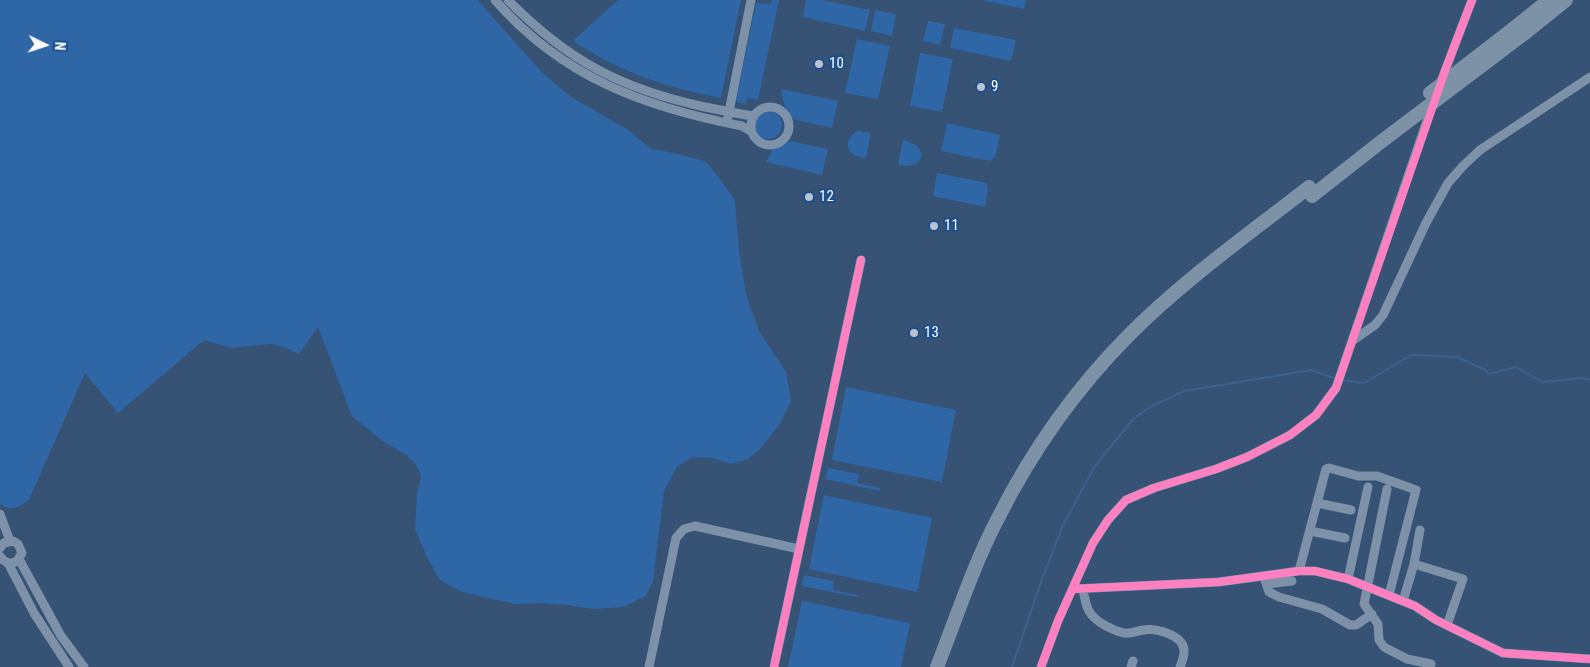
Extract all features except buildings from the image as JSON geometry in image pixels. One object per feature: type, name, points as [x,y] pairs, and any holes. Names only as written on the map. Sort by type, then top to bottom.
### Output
[{"type":"highway","points":[[1522,29],[1550,0]]},
{"type":"highway","points":[[937,667],[996,521],[1040,446],[1077,395],[1131,333],[1169,298],[1382,140],[1522,29],[1566,0]]},
{"type":"highway","points":[[945,667],[1003,528],[1044,455],[1081,403],[1133,343],[1175,304],[1311,192]]},
{"type":"street","points":[[495,0],[506,13],[542,46],[583,73],[650,103],[742,126],[752,132]]},
{"type":"street","points":[[508,0],[539,30],[562,48],[602,72],[639,89],[675,100],[754,116]]},
{"type":"street","points":[[726,122],[751,0]]},
{"type":"street","points":[[1042,667],[1058,621],[1093,543],[1108,520],[1126,500],[1154,488],[1216,469],[1247,457],[1290,435],[1316,414],[1336,388],[1443,77],[1472,0]]},
{"type":"street","points":[[1351,344],[1375,325],[1382,315],[1426,223],[1448,184],[1463,166],[1480,150],[1590,77]]},
{"type":"street","points":[[766,107],[777,108],[786,118],[788,129],[783,138],[774,144],[758,141],[752,132],[751,126],[754,116],[766,107]]},
{"type":"street","points":[[774,667],[861,260]]},
{"type":"street","points":[[1299,572],[1326,470],[1329,468],[1358,476],[1377,476],[1416,490],[1389,595]]},
{"type":"street","points":[[1348,579],[1368,487]]},
{"type":"street","points":[[1387,489],[1364,604],[1378,624],[1379,640],[1384,647],[1407,659],[1431,664]]},
{"type":"street","points":[[1317,503],[1351,510]]},
{"type":"street","points":[[0,514],[10,541]]},
{"type":"street","points":[[649,667],[676,538],[684,529],[695,526],[799,549]]},
{"type":"street","points":[[1403,601],[1414,564],[1420,530]]},
{"type":"street","points":[[1310,531],[1345,538]]},
{"type":"street","points":[[0,548],[2,544],[10,541],[16,542],[22,553],[20,559],[14,563],[4,562],[0,556]]},
{"type":"street","points":[[20,559],[61,636],[84,667]]},
{"type":"street","points":[[8,563],[34,613],[69,667]]},
{"type":"street","points":[[1414,564],[1463,579],[1448,625]]},
{"type":"street","points":[[1265,580],[1299,572],[1315,571],[1348,579],[1415,606],[1436,620],[1503,653],[1590,659]]},
{"type":"street","points":[[1073,589],[1265,580],[1292,581]]},
{"type":"street","points":[[1265,580],[1269,592],[1279,597],[1322,609],[1350,625],[1356,625],[1372,614]]},
{"type":"street","points":[[1083,589],[1088,611],[1092,617],[1101,623],[1122,633],[1144,630],[1159,631],[1179,640],[1184,652],[1180,667]]},
{"type":"shaded area","points":[[0,0],[478,0],[545,75],[570,96],[628,130],[651,149],[705,161],[735,200],[739,250],[746,294],[759,331],[786,372],[791,401],[779,425],[760,449],[748,459],[731,464],[712,458],[693,457],[677,467],[664,491],[653,581],[646,596],[623,607],[593,609],[541,603],[515,604],[462,592],[440,580],[427,557],[415,529],[417,494],[421,476],[416,465],[407,455],[384,442],[352,416],[318,327],[299,354],[284,347],[271,344],[231,348],[204,340],[118,413],[85,373],[29,500],[14,508],[7,508],[0,503]]},
{"type":"shaded area","points":[[618,0],[741,0],[721,98],[680,89],[644,77],[609,62],[573,41]]},
{"type":"shaded area","points":[[772,0],[779,0],[758,100],[747,98],[746,104],[738,103],[736,100],[756,3],[771,4]]},
{"type":"shaded area","points":[[806,0],[822,0],[870,10],[865,31],[803,17]]},
{"type":"shaded area","points":[[981,0],[1026,0],[1024,9]]},
{"type":"shaded area","points":[[875,10],[896,14],[892,36],[871,31]]},
{"type":"shaded area","points":[[928,21],[945,24],[940,45],[923,41]]},
{"type":"shaded area","points":[[954,28],[1016,40],[1011,61],[950,48]]},
{"type":"shaded area","points":[[857,39],[890,46],[878,99],[845,93]]},
{"type":"shaded area","points":[[920,53],[953,59],[942,112],[910,106]]},
{"type":"shaded area","points":[[781,89],[838,101],[832,128],[793,119],[784,104]]},
{"type":"shaded area","points":[[768,111],[778,115],[782,125],[778,135],[768,139],[758,135],[754,125],[758,115]]},
{"type":"shaded area","points":[[947,123],[1000,135],[995,157],[990,161],[941,151]]},
{"type":"shaded area","points":[[858,131],[871,133],[866,158],[855,155],[848,148],[848,141]]},
{"type":"shaded area","points":[[903,140],[918,147],[921,152],[922,157],[915,164],[908,166],[898,165]]},
{"type":"shaded area","points":[[790,141],[828,149],[822,175],[766,162],[773,149],[783,146]]},
{"type":"shaded area","points":[[937,173],[987,184],[988,190],[985,207],[933,196]]},
{"type":"shaded area","points":[[846,387],[956,410],[942,482],[832,460]]},
{"type":"shaded area","points":[[828,468],[859,474],[857,483],[880,488],[880,491],[825,479]]},
{"type":"shaded area","points":[[824,495],[932,518],[917,592],[809,569]]},
{"type":"shaded area","points":[[804,575],[834,581],[833,590],[858,595],[857,597],[802,586]]},
{"type":"shaded area","points":[[802,601],[910,623],[901,667],[788,667]]},
{"type":"waterway","points":[[1342,380],[1364,383],[1411,355],[1457,357],[1486,370],[1488,374],[1516,367],[1542,382],[1583,378],[1590,380]]},
{"type":"waterway","points":[[1012,667],[1042,579],[1063,525],[1095,466],[1133,419],[1150,407],[1184,391],[1311,370],[1337,379]]},
{"type":"cycle path","points":[[1041,667],[1058,621],[1093,543],[1108,520],[1126,500],[1154,488],[1216,469],[1247,457],[1290,435],[1316,415],[1336,388],[1446,68],[1472,0]]},
{"type":"cycle path","points":[[774,667],[861,260]]},
{"type":"cycle path","points":[[1073,589],[1219,582],[1299,571],[1315,571],[1348,579],[1415,606],[1436,620],[1503,653],[1590,659]]},
{"type":"place","name":"10","points":[[819,64]]},
{"type":"place","name":"9","points":[[981,87]]},
{"type":"place","name":"12","points":[[809,197]]},
{"type":"place","name":"11","points":[[934,226]]},
{"type":"place","name":"13","points":[[914,333]]}]
